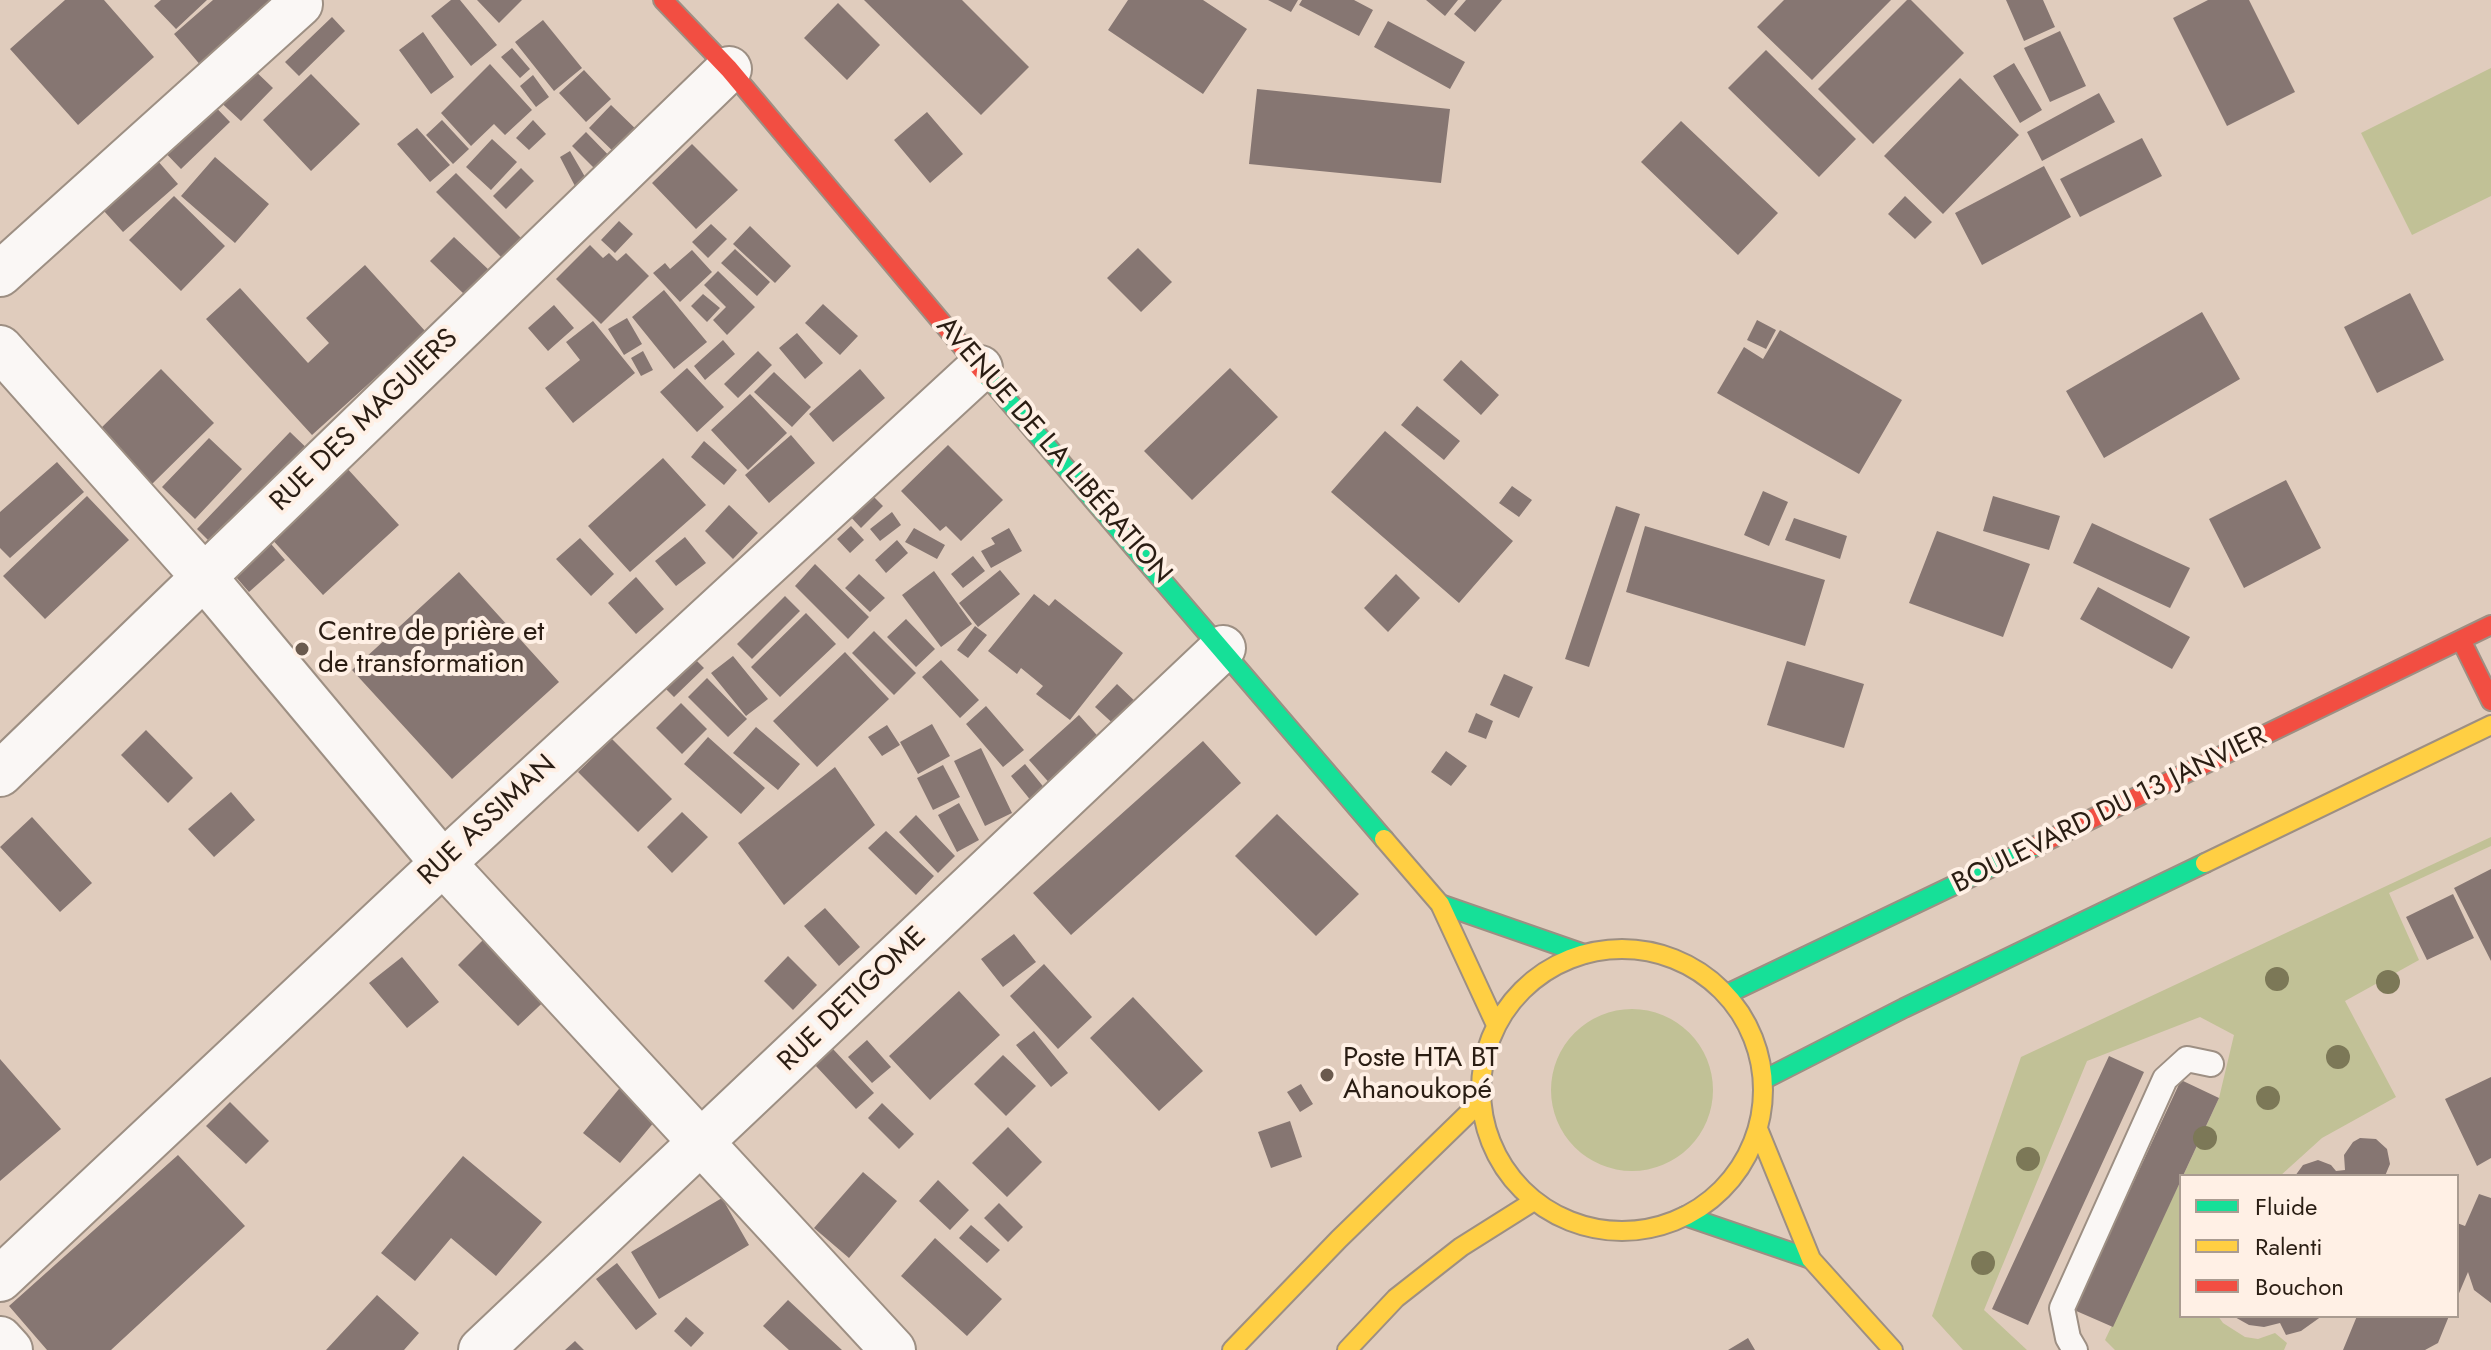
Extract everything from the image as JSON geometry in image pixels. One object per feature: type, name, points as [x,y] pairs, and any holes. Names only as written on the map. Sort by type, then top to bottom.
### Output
[{"type":"main road","name":"AVENUE DE LA LIBÉRATION","points":[[663,0],[729,69],[980,368],[1440,904],[1496,1025]]},
{"type":"main road","name":"BOULEVARD DU 13 JANVIER","points":[[1727,994],[2491,625]]},
{"type":"main road","points":[[2461,640],[2491,701]]},
{"type":"main road","points":[[1763,1080],[1904,1008],[2491,725]]},
{"type":"main road","points":[[1440,904],[1584,954]]},
{"type":"main road","points":[[1622,948],[1661,954],[1697,969],[1727,994],[1752,1034],[1763,1080],[1758,1129],[1742,1164],[1717,1194],[1685,1216],[1648,1228],[1618,1231],[1588,1227],[1559,1216],[1534,1201],[1507,1173],[1489,1138],[1481,1101],[1483,1061],[1496,1025],[1519,993],[1548,970],[1584,954],[1622,948]]},
{"type":"main road","points":[[1232,1350],[1339,1239],[1481,1101]]},
{"type":"main road","points":[[1758,1129],[1811,1259],[1893,1350]]},
{"type":"main road","points":[[1347,1350],[1396,1298],[1461,1247],[1534,1201]]},
{"type":"main road","points":[[1685,1216],[1811,1259]]},
{"type":"street","points":[[0,274],[300,4]]},
{"type":"street","name":"RUE DES MAGUIERS","points":[[0,774],[729,69]]},
{"type":"street","points":[[0,348],[204,577],[443,863],[893,1350]]},
{"type":"street","name":"RUE ASSIMAN","points":[[0,1279],[443,863],[980,368]]},
{"type":"street","name":"RUE DETIGOME","points":[[481,1350],[1223,648]]},
{"type":"street","points":[[0,1339],[10,1350]]},
{"type":"lane","points":[[2075,1350],[2068,1338],[2062,1308],[2165,1079],[2187,1059],[2211,1064]]},
{"type":"green space","points":[[2491,68],[2491,196],[2412,235],[2361,133]]},
{"type":"green space","points":[[2491,837],[2491,846],[2389,893],[2419,960],[2345,1001],[2396,1097],[2322,1138],[2282,1174],[2184,1174],[2219,1098],[2234,1035],[2200,1017],[2087,1061],[1984,1310],[2027,1350],[1963,1350],[1932,1316],[2021,1057]]},
{"type":"green space","points":[[1632,1009],[1663,1015],[1690,1032],[1707,1059],[1713,1090],[1707,1121],[1690,1148],[1663,1165],[1632,1171],[1601,1165],[1574,1148],[1557,1121],[1551,1090],[1557,1059],[1574,1032],[1601,1015]]},
{"type":"green space","points":[[2179,1184],[2179,1318],[2219,1318],[2245,1337],[2258,1339],[2275,1333],[2287,1343],[2284,1350],[2115,1350],[2105,1340]]},
{"type":"building","points":[[65,0],[104,0],[154,57],[78,125],[10,49]]},
{"type":"building","points":[[161,0],[207,0],[176,29],[154,6]]},
{"type":"building","points":[[213,0],[293,0],[208,74],[174,34]]},
{"type":"building","points":[[451,0],[460,0],[497,45],[471,66],[431,16]]},
{"type":"building","points":[[477,0],[522,0],[499,23]]},
{"type":"building","points":[[864,0],[962,0],[1029,67],[981,115]]},
{"type":"building","points":[[1128,0],[1203,0],[1247,29],[1203,94],[1108,30]]},
{"type":"building","points":[[1268,0],[1298,0],[1291,12]]},
{"type":"building","points":[[1302,0],[1354,0],[1373,10],[1359,36],[1299,5]]},
{"type":"building","points":[[1426,0],[1458,0],[1445,16]]},
{"type":"building","points":[[1466,0],[1502,0],[1475,32],[1454,14]]},
{"type":"building","points":[[1784,0],[1891,0],[1812,80],[1757,27]]},
{"type":"building","points":[[1907,0],[1911,0],[1964,53],[1873,144],[1818,89]]},
{"type":"building","points":[[2006,0],[2043,0],[2055,27],[2024,41]]},
{"type":"building","points":[[2208,0],[2249,0],[2295,92],[2227,126],[2173,18]]},
{"type":"building","points":[[838,3],[880,45],[847,80],[804,38]]},
{"type":"building","points":[[332,17],[345,31],[299,76],[285,62]]},
{"type":"building","points":[[543,20],[582,68],[554,91],[515,42]]},
{"type":"building","points":[[1388,21],[1465,62],[1450,89],[1374,47]]},
{"type":"building","points":[[2060,31],[2086,86],[2050,102],[2024,48]]},
{"type":"building","points":[[423,32],[454,77],[431,94],[399,50]]},
{"type":"building","points":[[512,48],[530,69],[520,78],[501,57]]},
{"type":"building","points":[[1766,50],[1856,139],[1819,177],[1728,88]]},
{"type":"building","points":[[2014,63],[2042,110],[2020,123],[1993,76]]},
{"type":"building","points":[[248,64],[273,88],[241,121],[215,97]]},
{"type":"building","points":[[490,64],[532,110],[505,135],[494,124],[471,146],[441,113]]},
{"type":"building","points":[[584,70],[611,99],[586,122],[559,93]]},
{"type":"building","points":[[311,74],[360,124],[311,171],[263,120]]},
{"type":"building","points":[[533,75],[549,97],[536,107],[520,86]]},
{"type":"building","points":[[1960,78],[2019,135],[1943,214],[1884,156]]},
{"type":"building","points":[[1257,89],[1450,109],[1441,183],[1249,164]]},
{"type":"building","points":[[2099,93],[2115,122],[2042,161],[2027,132]]},
{"type":"building","points":[[205,96],[230,122],[181,169],[156,143]]},
{"type":"building","points":[[611,105],[642,135],[620,158],[589,128]]},
{"type":"building","points":[[927,112],[963,154],[930,183],[894,140]]},
{"type":"building","points":[[442,120],[469,149],[453,164],[426,135]]},
{"type":"building","points":[[533,120],[546,134],[529,150],[516,138]]},
{"type":"building","points":[[1681,121],[1778,213],[1738,255],[1641,162]]},
{"type":"building","points":[[417,128],[450,165],[430,182],[397,144]]},
{"type":"building","points":[[586,132],[619,166],[605,179],[572,146]]},
{"type":"building","points":[[2142,138],[2162,176],[2080,217],[2060,179]]},
{"type":"building","points":[[492,139],[517,162],[491,190],[466,167]]},
{"type":"building","points":[[692,144],[738,190],[696,229],[652,183]]},
{"type":"building","points":[[570,151],[588,182],[576,188],[560,157]]},
{"type":"building","points":[[150,152],[178,184],[123,232],[94,200]]},
{"type":"building","points":[[215,157],[269,204],[235,243],[181,196]]},
{"type":"building","points":[[2044,166],[2071,217],[1982,265],[1955,213]]},
{"type":"building","points":[[521,168],[534,181],[506,209],[493,196]]},
{"type":"building","points":[[456,173],[522,239],[502,258],[436,192]]},
{"type":"building","points":[[174,196],[225,246],[181,291],[129,240]]},
{"type":"building","points":[[1905,196],[1932,222],[1915,239],[1888,214]]},
{"type":"building","points":[[619,221],[633,234],[615,253],[601,240]]},
{"type":"building","points":[[711,224],[727,239],[708,258],[692,242]]},
{"type":"building","points":[[750,226],[791,266],[775,283],[733,244]]},
{"type":"building","points":[[454,237],[490,271],[466,296],[430,261]]},
{"type":"building","points":[[590,245],[603,258],[609,253],[617,261],[626,253],[649,276],[601,324],[556,279]]},
{"type":"building","points":[[1138,248],[1172,282],[1141,312],[1107,278]]},
{"type":"building","points":[[735,249],[770,282],[757,296],[721,263]]},
{"type":"building","points":[[692,250],[712,272],[680,302],[653,273],[665,263],[670,269]]},
{"type":"building","points":[[365,265],[426,332],[312,435],[206,319],[240,288],[308,363],[329,343],[306,318]]},
{"type":"building","points":[[718,271],[755,307],[727,335],[713,320],[726,307],[704,285]]},
{"type":"building","points":[[664,290],[707,342],[674,369],[632,317]]},
{"type":"building","points":[[2410,293],[2444,360],[2377,393],[2344,327]]},
{"type":"building","points":[[703,294],[720,308],[707,322],[691,306]]},
{"type":"building","points":[[823,304],[858,336],[840,355],[805,323]]},
{"type":"building","points":[[554,305],[574,328],[548,351],[528,328]]},
{"type":"building","points":[[2202,312],[2240,379],[2104,458],[2066,391]]},
{"type":"building","points":[[627,318],[642,344],[624,355],[608,329]]},
{"type":"building","points":[[1757,320],[1776,330],[1766,349],[1747,340]]},
{"type":"building","points":[[593,321],[635,373],[573,423],[545,388],[580,360],[566,342]]},
{"type":"building","points":[[1780,330],[1902,400],[1859,474],[1717,393],[1744,347],[1763,359]]},
{"type":"building","points":[[797,333],[823,363],[805,379],[779,348]]},
{"type":"building","points":[[723,340],[735,354],[705,380],[694,366]]},
{"type":"building","points":[[643,351],[653,370],[641,376],[631,358]]},
{"type":"building","points":[[758,351],[772,365],[738,398],[724,384]]},
{"type":"building","points":[[1461,360],[1499,395],[1481,415],[1443,380]]},
{"type":"building","points":[[687,368],[724,407],[697,432],[660,392]]},
{"type":"building","points":[[1230,368],[1278,417],[1192,500],[1144,451]]},
{"type":"building","points":[[161,369],[214,423],[150,486],[97,432]]},
{"type":"building","points":[[860,369],[885,398],[833,442],[809,414]]},
{"type":"building","points":[[774,372],[811,407],[792,427],[754,392]]},
{"type":"building","points":[[750,394],[787,433],[748,470],[711,430]]},
{"type":"building","points":[[1417,406],[1460,441],[1444,460],[1401,425]]},
{"type":"building","points":[[1385,431],[1513,541],[1459,603],[1331,492]]},
{"type":"building","points":[[290,432],[315,456],[221,553],[197,529]]},
{"type":"building","points":[[791,435],[815,463],[769,503],[745,475]]},
{"type":"building","points":[[209,438],[242,469],[195,519],[162,487]]},
{"type":"building","points":[[704,441],[737,470],[724,485],[691,457]]},
{"type":"building","points":[[948,445],[1003,500],[961,541],[946,526],[940,531],[901,491]]},
{"type":"building","points":[[663,458],[706,505],[630,572],[588,526]]},
{"type":"building","points":[[57,462],[84,492],[10,558],[0,548],[0,512]]},
{"type":"building","points":[[345,466],[399,525],[323,595],[269,536]]},
{"type":"building","points":[[2286,480],[2321,548],[2244,588],[2209,519]]},
{"type":"building","points":[[1512,486],[1532,500],[1519,517],[1499,503]]},
{"type":"building","points":[[1763,491],[1788,502],[1769,546],[1744,535]]},
{"type":"building","points":[[870,493],[883,506],[861,528],[848,514]]},
{"type":"building","points":[[87,496],[129,540],[45,619],[3,576]]},
{"type":"building","points":[[1993,496],[2060,516],[2049,550],[1983,531]]},
{"type":"building","points":[[729,505],[758,533],[733,559],[705,531]]},
{"type":"building","points":[[1616,506],[1640,514],[1589,667],[1565,659]]},
{"type":"building","points":[[892,512],[901,525],[880,541],[870,529]]},
{"type":"building","points":[[1794,518],[1847,536],[1840,559],[1785,540]]},
{"type":"building","points":[[2092,523],[2190,568],[2170,608],[2073,563]]},
{"type":"building","points":[[851,526],[864,540],[850,553],[837,539]]},
{"type":"building","points":[[1645,526],[1825,580],[1805,646],[1626,592]]},
{"type":"building","points":[[914,528],[945,545],[937,559],[905,542]]},
{"type":"building","points":[[1009,528],[1022,551],[991,568],[981,551],[995,544],[991,538]]},
{"type":"building","points":[[1937,531],[2030,564],[2003,637],[1909,603]]},
{"type":"building","points":[[265,537],[285,560],[249,592],[229,569]]},
{"type":"building","points":[[685,537],[706,563],[676,586],[655,561]]},
{"type":"building","points":[[580,538],[614,574],[591,596],[556,559]]},
{"type":"building","points":[[897,540],[908,553],[886,573],[875,560]]},
{"type":"building","points":[[973,556],[985,571],[963,588],[951,574]]},
{"type":"building","points":[[815,564],[869,617],[848,639],[795,586]]},
{"type":"building","points":[[1000,570],[1020,594],[978,627],[959,603]]},
{"type":"building","points":[[934,571],[972,624],[941,647],[902,595]]},
{"type":"building","points":[[459,572],[559,682],[452,779],[352,670]]},
{"type":"building","points":[[859,574],[885,598],[870,612],[845,588]]},
{"type":"building","points":[[1396,574],[1420,598],[1388,632],[1364,608]]},
{"type":"building","points":[[636,577],[664,609],[636,634],[608,603]]},
{"type":"building","points":[[2098,587],[2190,637],[2172,669],[2080,619]]},
{"type":"building","points":[[1034,594],[1049,606],[1055,599],[1123,653],[1070,720],[1036,694],[1043,686],[1021,668],[1017,674],[988,651]]},
{"type":"building","points":[[785,596],[800,611],[752,659],[737,644]]},
{"type":"building","points":[[806,613],[836,644],[780,697],[751,667]]},
{"type":"building","points":[[906,619],[935,649],[916,667],[887,637]]},
{"type":"building","points":[[975,626],[987,635],[968,658],[957,650]]},
{"type":"building","points":[[874,631],[916,673],[894,695],[852,653]]},
{"type":"building","points":[[845,652],[889,699],[817,767],[773,721]]},
{"type":"building","points":[[690,654],[704,668],[674,697],[660,683]]},
{"type":"building","points":[[733,656],[768,699],[746,716],[711,673]]},
{"type":"building","points":[[941,660],[979,700],[960,718],[922,677]]},
{"type":"building","points":[[1787,661],[1864,684],[1844,748],[1767,725]]},
{"type":"building","points":[[1504,674],[1533,687],[1519,718],[1490,705]]},
{"type":"building","points":[[707,678],[747,719],[728,737],[688,697]]},
{"type":"building","points":[[1117,684],[1139,705],[1118,728],[1095,707]]},
{"type":"building","points":[[681,703],[707,729],[682,754],[656,728]]},
{"type":"building","points":[[986,706],[1024,750],[1003,767],[966,724]]},
{"type":"building","points":[[1476,713],[1493,721],[1486,739],[1468,732]]},
{"type":"building","points":[[1079,715],[1103,742],[1053,787],[1029,760]]},
{"type":"building","points":[[932,724],[950,756],[918,774],[900,742]]},
{"type":"building","points":[[887,725],[900,745],[882,756],[868,737]]},
{"type":"building","points":[[756,727],[800,764],[778,790],[733,753]]},
{"type":"building","points":[[146,730],[193,778],[168,803],[121,755]]},
{"type":"building","points":[[708,737],[765,788],[741,814],[684,764]]},
{"type":"building","points":[[612,739],[672,799],[638,832],[578,772]]},
{"type":"building","points":[[1203,741],[1241,783],[1071,935],[1033,893]]},
{"type":"building","points":[[981,748],[1012,813],[985,826],[954,761]]},
{"type":"building","points":[[1446,751],[1467,766],[1451,786],[1431,772]]},
{"type":"building","points":[[1025,764],[1046,790],[1032,802],[1011,776]]},
{"type":"building","points":[[943,765],[960,797],[933,810],[917,778]]},
{"type":"building","points":[[835,767],[875,825],[784,905],[738,843]]},
{"type":"building","points":[[231,792],[255,820],[214,857],[188,829]]},
{"type":"building","points":[[959,803],[979,840],[957,852],[938,815]]},
{"type":"building","points":[[682,812],[708,837],[672,873],[647,847]]},
{"type":"building","points":[[1277,814],[1359,894],[1316,936],[1235,856]]},
{"type":"building","points":[[916,815],[955,856],[938,873],[899,832]]},
{"type":"building","points":[[32,817],[92,883],[60,912],[0,847]]},
{"type":"building","points":[[886,831],[934,876],[916,895],[868,848]]},
{"type":"building","points":[[2491,869],[2491,961],[2454,888]]},
{"type":"building","points":[[2453,894],[2474,938],[2427,960],[2406,917]]},
{"type":"building","points":[[825,908],[860,947],[839,966],[804,926]]},
{"type":"building","points":[[493,930],[554,992],[518,1026],[458,965]]},
{"type":"building","points":[[1014,934],[1036,962],[1003,987],[981,959]]},
{"type":"building","points":[[788,956],[817,985],[793,1010],[764,981]]},
{"type":"building","points":[[402,957],[439,1002],[407,1028],[369,983]]},
{"type":"building","points":[[1044,964],[1092,1017],[1058,1049],[1010,996]]},
{"type":"building","points":[[959,991],[1000,1035],[930,1100],[889,1056]]},
{"type":"building","points":[[1133,997],[1203,1071],[1159,1111],[1090,1038]]},
{"type":"building","points":[[1034,1031],[1068,1073],[1051,1087],[1016,1045]]},
{"type":"building","points":[[867,1040],[891,1067],[872,1083],[848,1057]]},
{"type":"building","points":[[833,1049],[874,1093],[856,1109],[815,1065]]},
{"type":"building","points":[[1003,1055],[1036,1086],[1006,1116],[974,1084]]},
{"type":"building","points":[[2109,1056],[2144,1072],[2028,1325],[1992,1309]]},
{"type":"building","points":[[0,1059],[61,1129],[0,1181]]},
{"type":"building","points":[[2491,1077],[2491,1158],[2477,1166],[2445,1099]]},
{"type":"building","points":[[2181,1080],[2219,1098],[2184,1174],[2179,1174],[2179,1184],[2113,1327],[2074,1310]]},
{"type":"building","points":[[623,1084],[660,1115],[620,1163],[583,1133]]},
{"type":"building","points":[[1301,1084],[1313,1104],[1300,1112],[1287,1092]]},
{"type":"building","points":[[230,1102],[269,1141],[246,1164],[206,1126]]},
{"type":"building","points":[[882,1103],[914,1134],[899,1149],[868,1118]]},
{"type":"building","points":[[1290,1121],[1302,1157],[1271,1168],[1258,1132]]},
{"type":"building","points":[[1008,1127],[1042,1162],[1007,1197],[972,1163]]},
{"type":"building","points":[[2360,1138],[2376,1139],[2387,1149],[2390,1164],[2386,1174],[2296,1174],[2303,1165],[2318,1160],[2331,1165],[2336,1171],[2345,1170],[2344,1155]]},
{"type":"building","points":[[178,1155],[245,1226],[111,1350],[47,1350],[9,1306]]},
{"type":"building","points":[[463,1156],[542,1222],[496,1276],[451,1238],[415,1281],[381,1253]]},
{"type":"building","points":[[863,1172],[897,1201],[849,1258],[814,1228]]},
{"type":"building","points":[[938,1180],[969,1210],[950,1230],[919,1201]]},
{"type":"building","points":[[2479,1194],[2491,1198],[2491,1303],[2474,1290],[2468,1272],[2459,1293],[2459,1224],[2465,1226]]},
{"type":"building","points":[[722,1198],[749,1245],[659,1299],[631,1252]]},
{"type":"building","points":[[999,1203],[1023,1227],[1008,1242],[984,1218]]},
{"type":"building","points":[[971,1225],[1000,1250],[987,1263],[959,1238]]},
{"type":"building","points":[[935,1238],[1002,1299],[967,1336],[901,1276]]},
{"type":"building","points":[[617,1263],[657,1314],[636,1330],[596,1279]]},
{"type":"building","points":[[377,1295],[419,1333],[404,1350],[326,1350]]},
{"type":"building","points":[[788,1300],[842,1350],[789,1350],[763,1326]]},
{"type":"building","points":[[686,1317],[704,1333],[691,1347],[674,1331]]},
{"type":"building","points":[[2237,1318],[2319,1318],[2301,1331],[2286,1335],[2280,1323],[2264,1327],[2249,1325]]},
{"type":"building","points":[[2356,1318],[2448,1318],[2438,1343],[2425,1350],[2343,1350]]},
{"type":"building","points":[[1748,1338],[1755,1350],[1728,1350]]},
{"type":"building","points":[[575,1341],[584,1350],[565,1350]]},
{"type":"traffic: fast","points":[[986,375],[1384,839]]},
{"type":"traffic: fast","points":[[1727,994],[2036,846]]},
{"type":"traffic: fast","points":[[1763,1080],[1904,1008],[2205,863]]},
{"type":"traffic: fast","points":[[1440,904],[1584,954]]},
{"type":"traffic: fast","points":[[1685,1216],[1811,1259]]},
{"type":"traffic: slow","points":[[2205,863],[2491,725]]},
{"type":"traffic: slow","points":[[1384,839],[1440,904],[1496,1025]]},
{"type":"traffic: slow","points":[[1622,949],[1649,952],[1676,960],[1711,981],[1731,1001],[1757,1049],[1763,1090],[1760,1117],[1752,1144],[1731,1179],[1711,1199],[1663,1225],[1622,1231],[1595,1228],[1568,1220],[1533,1199],[1513,1179],[1487,1131],[1481,1090],[1484,1063],[1492,1036],[1513,1001],[1533,981],[1581,955],[1622,949]]},
{"type":"traffic: slow","points":[[1232,1350],[1339,1239],[1481,1101]]},
{"type":"traffic: slow","points":[[1758,1129],[1811,1259],[1893,1350]]},
{"type":"traffic: slow","points":[[1347,1350],[1396,1298],[1461,1247],[1534,1201]]},
{"type":"traffic: jam","points":[[663,0],[729,69],[986,375]]},
{"type":"traffic: jam","points":[[2036,846],[2491,625]]},
{"type":"traffic: jam","points":[[2461,640],[2491,701]]},
{"type":"place","name":"Centre de prière et de transformation","points":[[302,649]]},
{"type":"place","name":"Poste HTA BT Ahanoukopé","points":[[1327,1075]]}]
